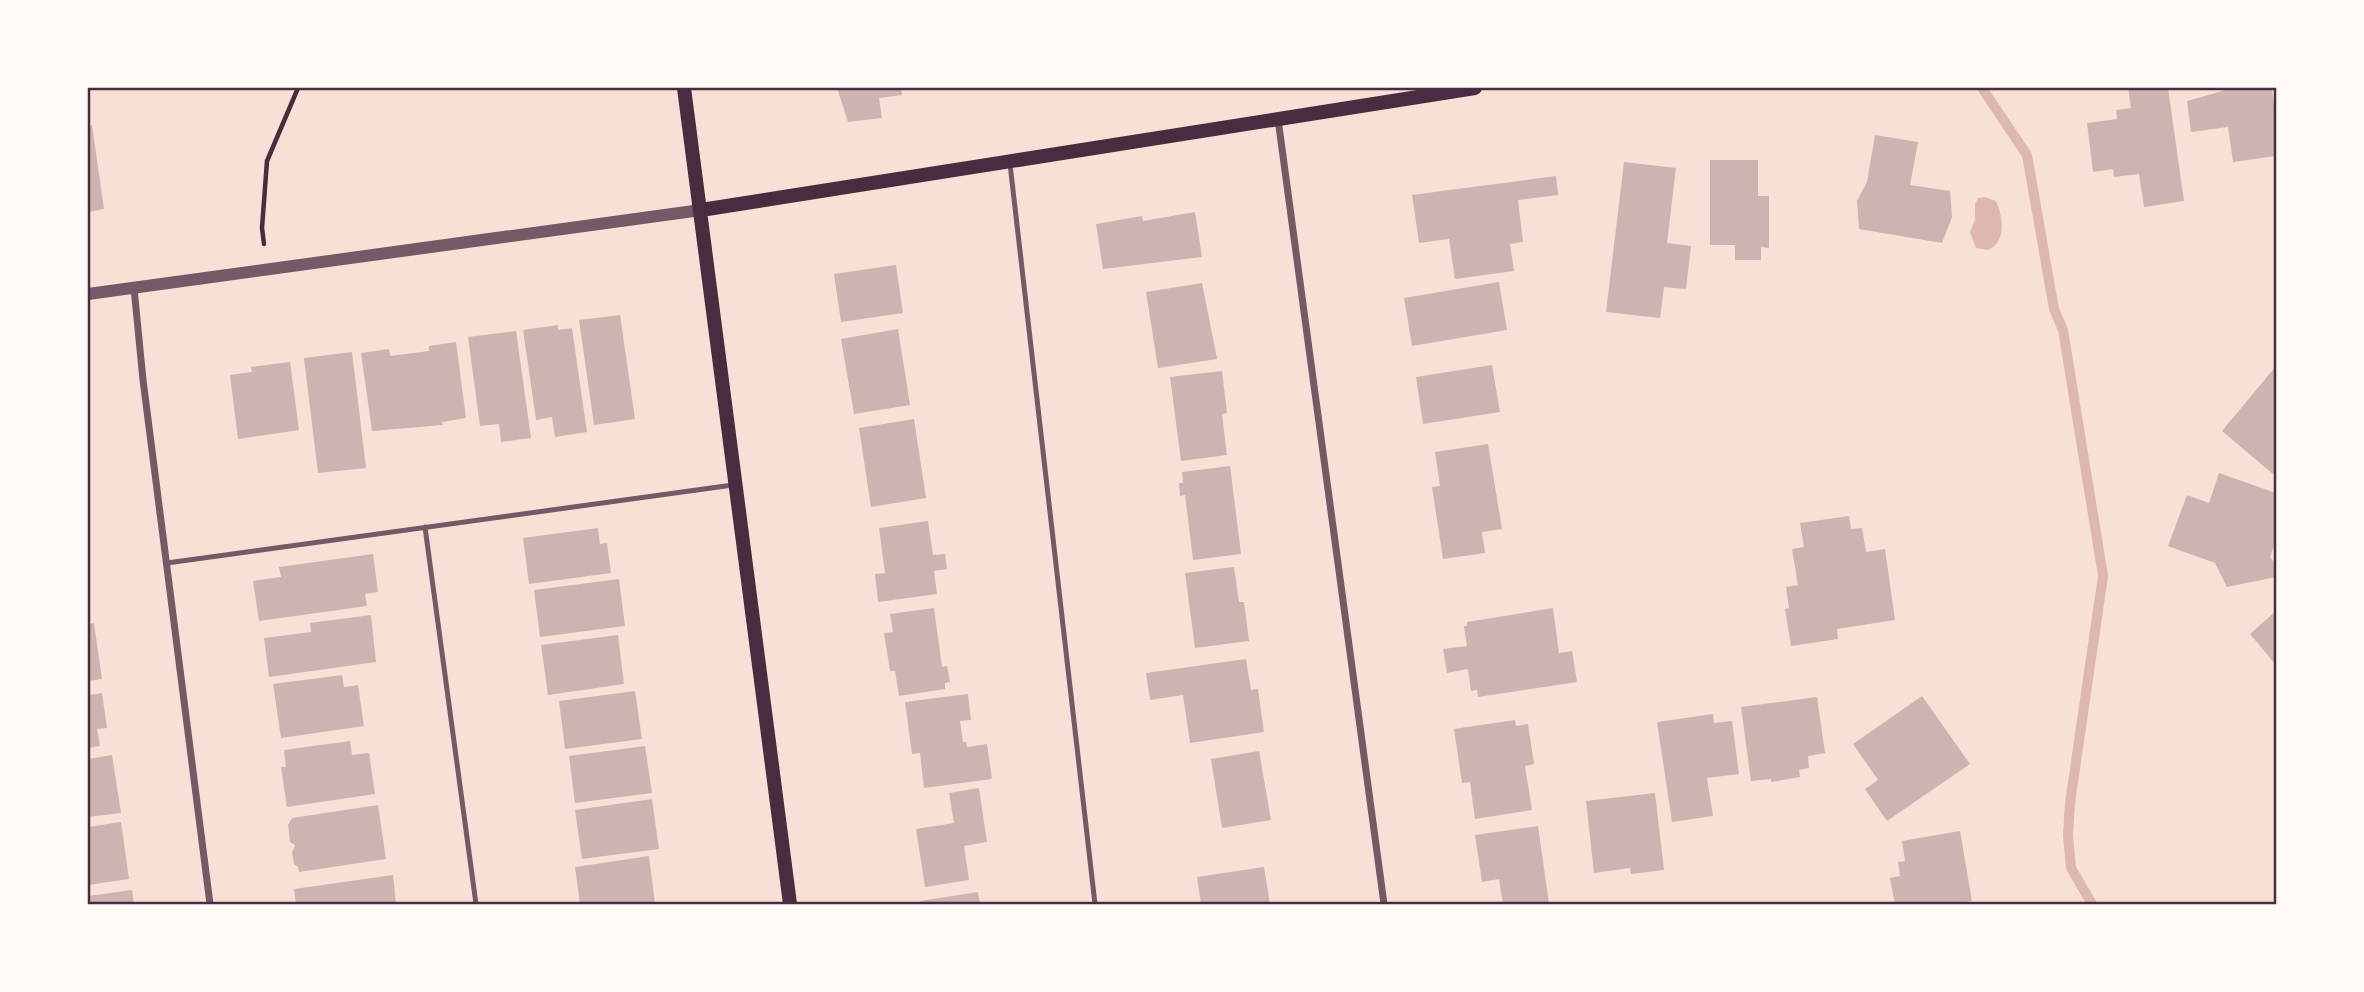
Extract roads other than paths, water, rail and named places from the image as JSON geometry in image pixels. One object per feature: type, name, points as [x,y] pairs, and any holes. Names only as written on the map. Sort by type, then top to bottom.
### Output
[{"type":"main road","points":[[684,88],[790,905]]},
{"type":"main road","points":[[701,210],[1475,88]]},
{"type":"street","points":[[1278,119],[1384,905]]},
{"type":"street","points":[[88,294],[701,210]]},
{"type":"street","points":[[134,288],[210,905]]},
{"type":"lane","points":[[1010,161],[1095,905]]},
{"type":"lane","points":[[167,563],[736,485]]},
{"type":"lane","points":[[425,527],[476,905]]},
{"type":"waterway","points":[[1982,88],[2027,155],[2054,309],[2063,330],[2103,576],[2070,803],[2068,835],[2071,868],[2092,904]]}]
